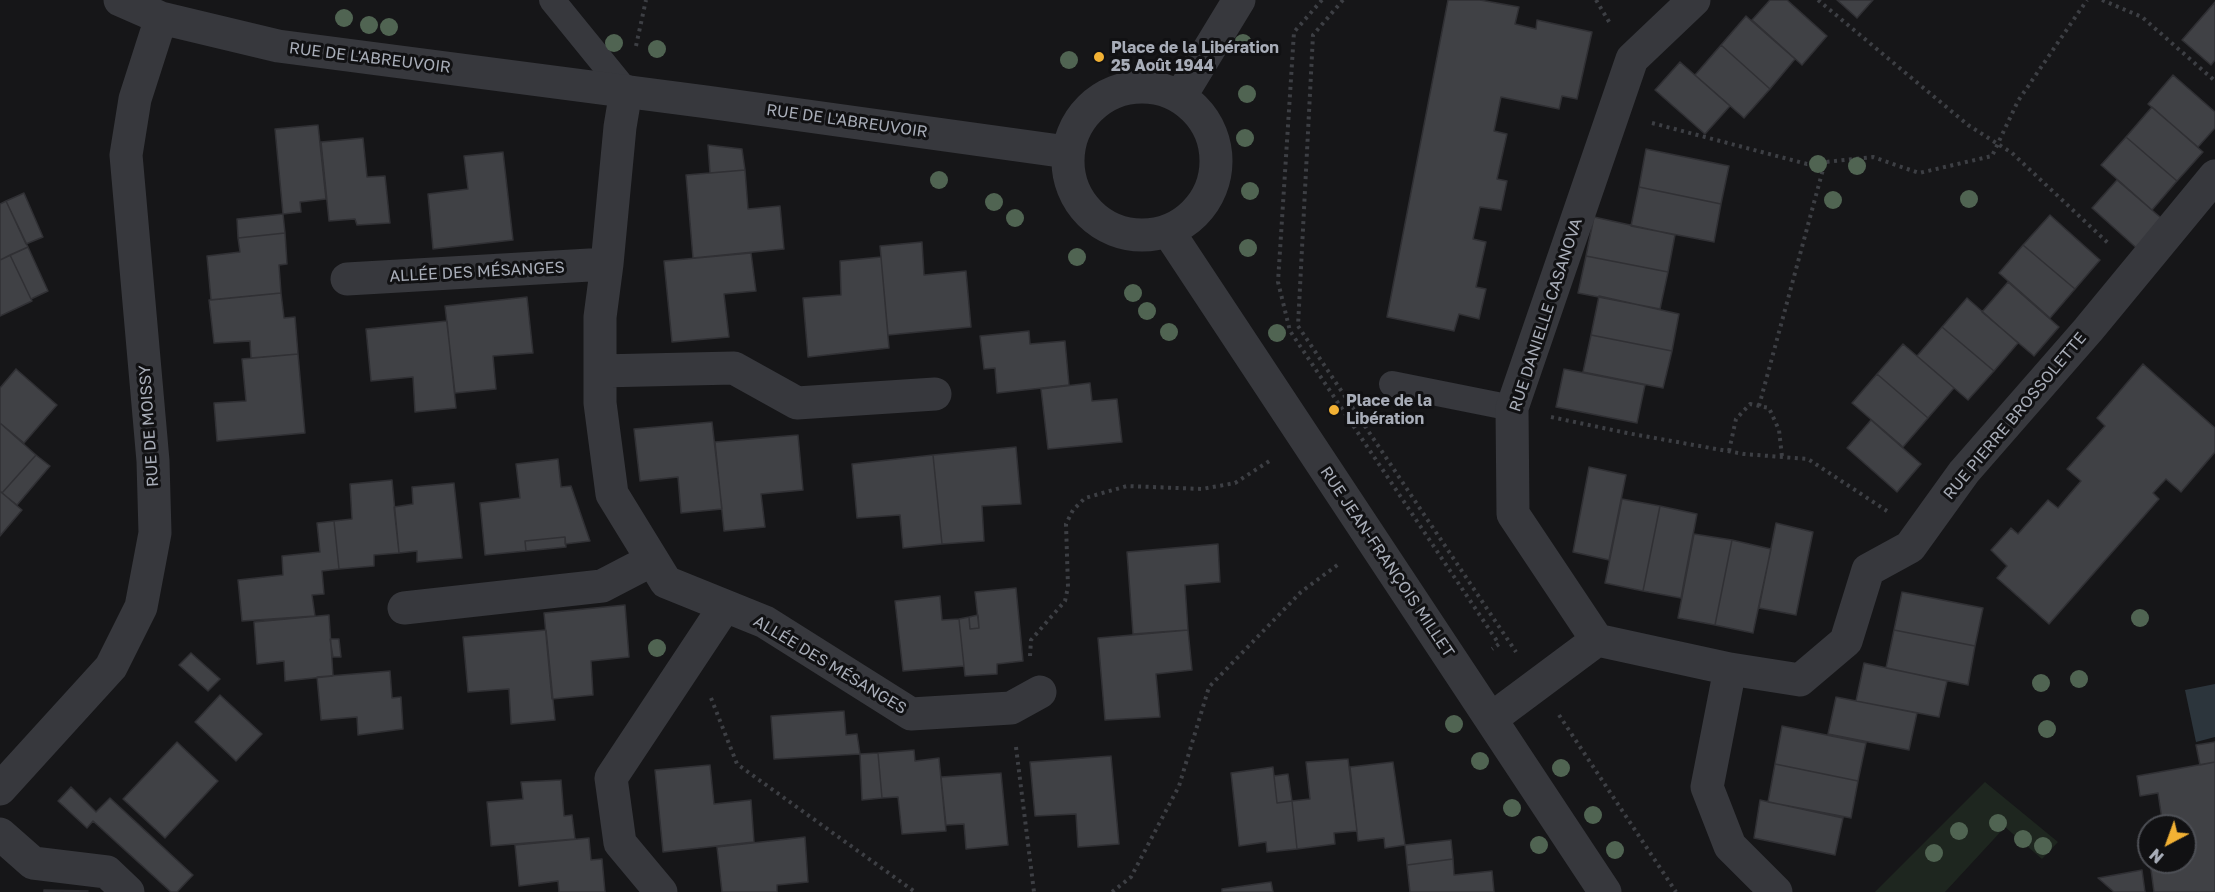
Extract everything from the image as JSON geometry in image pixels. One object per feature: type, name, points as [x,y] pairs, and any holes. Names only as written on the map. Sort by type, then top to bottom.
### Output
[{"type":"street","name":"RUE DE L'ABREUVOIR","points":[[120,0],[161,18],[278,46],[1067,152]]},
{"type":"street","points":[[1180,97],[1239,0]]},
{"type":"street","name":"RUE DANIELLE CASANOVA","points":[[1597,640],[1513,514],[1512,408],[1632,59],[1694,0]]},
{"type":"street","name":"RUE DE MOISSY","points":[[0,789],[111,667],[141,607],[155,533],[153,461],[126,155],[135,99],[161,18]]},
{"type":"street","points":[[1132,87],[1158,88],[1180,97],[1199,112],[1212,133],[1217,156],[1215,180],[1205,202],[1189,220],[1168,231],[1143,236],[1118,232],[1095,220],[1078,201],[1068,178],[1067,152],[1075,128],[1089,108],[1109,94],[1132,87]]},
{"type":"street","name":"ALLÉE DES MÉSANGES","points":[[626,92],[620,127],[600,317],[600,403],[612,494],[666,582],[765,622],[911,714],[1011,708],[1040,692]]},
{"type":"street","name":"RUE PIERRE BROSSOLETTE","points":[[1597,640],[1730,669],[1800,680],[1846,640],[1868,570],[1910,547],[1964,472],[2138,270],[2215,176]]},
{"type":"street","name":"RUE JEAN-FRANÇOIS MILLET","points":[[1168,231],[1605,892]]},
{"type":"street","name":"ALLÉE DES MÉSANGES","points":[[347,279],[607,264]]},
{"type":"street","points":[[600,371],[734,368],[797,403],[935,394]]},
{"type":"street","points":[[404,608],[602,586],[652,560]]},
{"type":"street","points":[[661,892],[620,843],[611,778],[725,606]]},
{"type":"street","points":[[1491,719],[1597,640]]},
{"type":"street","points":[[1730,669],[1707,787],[1730,846],[1776,892]]},
{"type":"street","points":[[0,834],[33,862],[107,872],[128,892]]},
{"type":"lane","points":[[552,0],[626,92]]},
{"type":"lane","points":[[1392,384],[1512,408]]},
{"type":"path","points":[[1322,0],[1294,32],[1278,282],[1290,331],[1499,644],[1460,671]]},
{"type":"path","points":[[1343,0],[1313,35],[1298,326],[1676,892]]},
{"type":"path","points":[[1818,0],[1968,125],[2012,153],[2063,203],[2138,270]]},
{"type":"path","points":[[1614,112],[1807,164],[1874,157],[1919,173],[1992,156],[2018,101],[2087,0]]},
{"type":"path","points":[[2102,0],[2142,17],[2215,81]]},
{"type":"path","points":[[1759,406],[1825,162]]},
{"type":"path","points":[[1729,451],[1736,419],[1750,404],[1769,408],[1779,430],[1782,457]]},
{"type":"path","points":[[1512,408],[1627,433],[1729,451],[1808,459],[1920,534]]},
{"type":"path","points":[[1040,692],[1030,656],[1031,640],[1065,601],[1068,587],[1066,524],[1073,510],[1085,498],[1127,486],[1202,489],[1235,483],[1305,438]]},
{"type":"path","points":[[1112,892],[1131,877],[1179,786],[1209,687],[1301,592],[1371,539]]},
{"type":"path","points":[[709,691],[737,764],[915,892]]},
{"type":"path","points":[[1011,708],[1034,892]]},
{"type":"shaded area","points":[[2215,684],[2215,737],[2196,742],[2185,690]]},
{"type":"shaded area","points":[[1985,782],[2058,842],[2042,859],[2005,827],[1945,892],[1875,892]]},
{"type":"building","points":[[1448,0],[1480,0],[1519,7],[1515,24],[1536,29],[1537,20],[1592,32],[1577,99],[1562,96],[1559,109],[1501,97],[1494,131],[1507,134],[1497,179],[1507,181],[1501,210],[1480,207],[1473,239],[1486,242],[1476,287],[1486,289],[1479,319],[1459,314],[1454,331],[1387,317]]},
{"type":"building","points":[[1770,0],[1787,0],[1827,36],[1802,65],[1752,20]]},
{"type":"building","points":[[1837,0],[1873,0],[1857,18]]},
{"type":"building","points":[[2215,2],[2215,60],[2211,65],[2182,40]]},
{"type":"building","points":[[1746,16],[1795,59],[1770,89],[1721,45]]},
{"type":"building","points":[[1721,45],[1770,89],[1744,118],[1695,75]]},
{"type":"building","points":[[1680,62],[1730,106],[1705,134],[1655,90]]},
{"type":"building","points":[[2173,75],[2215,112],[2215,128],[2198,147],[2148,104]]},
{"type":"building","points":[[2152,107],[2203,152],[2177,181],[2126,137]]},
{"type":"building","points":[[318,125],[326,199],[300,202],[301,212],[283,214],[275,129]]},
{"type":"building","points":[[2126,137],[2177,181],[2152,210],[2101,165]]},
{"type":"building","points":[[363,138],[367,177],[385,176],[390,223],[357,225],[355,219],[329,221],[321,142]]},
{"type":"building","points":[[708,145],[742,149],[745,170],[710,173]]},
{"type":"building","points":[[1646,149],[1729,166],[1721,204],[1639,187]]},
{"type":"building","points":[[503,152],[513,240],[433,249],[428,194],[468,189],[464,156]]},
{"type":"building","points":[[745,170],[748,209],[780,206],[784,249],[693,258],[686,175]]},
{"type":"building","points":[[2117,180],[2167,223],[2141,252],[2092,208]]},
{"type":"building","points":[[1639,187],[1721,204],[1714,242],[1631,226]]},
{"type":"building","points":[[24,193],[43,237],[26,244],[6,201]]},
{"type":"building","points":[[6,201],[28,247],[0,260],[0,204]]},
{"type":"building","points":[[283,214],[285,233],[238,238],[237,219]]},
{"type":"building","points":[[2050,215],[2100,260],[2075,289],[2023,245]]},
{"type":"building","points":[[1594,217],[1675,235],[1668,272],[1586,256]]},
{"type":"building","points":[[285,233],[287,264],[279,265],[281,293],[211,300],[207,256],[240,252],[238,238]]},
{"type":"building","points":[[922,242],[924,275],[966,271],[971,327],[888,335],[880,246]]},
{"type":"building","points":[[2023,245],[2075,289],[2050,318],[1999,273]]},
{"type":"building","points":[[28,247],[48,291],[31,299],[10,255]]},
{"type":"building","points":[[751,253],[756,291],[724,294],[729,337],[672,342],[664,261]]},
{"type":"building","points":[[10,255],[32,301],[0,316],[0,260]]},
{"type":"building","points":[[1586,256],[1668,272],[1660,309],[1578,293]]},
{"type":"building","points":[[881,257],[889,348],[808,357],[803,298],[841,295],[840,261]]},
{"type":"building","points":[[2008,282],[2059,327],[2034,356],[1982,312]]},
{"type":"building","points":[[281,293],[284,318],[295,317],[298,354],[251,358],[250,341],[214,343],[209,300]]},
{"type":"building","points":[[1599,296],[1679,314],[1672,351],[1591,335]]},
{"type":"building","points":[[527,297],[533,353],[493,356],[496,389],[455,393],[445,306]]},
{"type":"building","points":[[1967,298],[2018,343],[1994,371],[1942,327]]},
{"type":"building","points":[[447,321],[456,408],[415,412],[413,377],[371,381],[366,329]]},
{"type":"building","points":[[1942,327],[1994,371],[1968,400],[1917,356]]},
{"type":"building","points":[[1029,331],[1030,344],[1065,341],[1069,385],[997,393],[995,368],[984,369],[980,336]]},
{"type":"building","points":[[1591,335],[1672,351],[1663,388],[1583,372]]},
{"type":"building","points":[[1903,344],[1954,388],[1928,418],[1877,374]]},
{"type":"building","points":[[298,354],[305,433],[217,441],[214,403],[246,401],[242,359]]},
{"type":"building","points":[[2143,364],[2215,428],[2215,452],[2181,492],[2166,479],[2153,493],[2159,499],[2049,624],[1997,578],[2007,566],[1991,550],[2011,528],[2018,534],[2048,500],[2058,508],[2081,481],[2067,469],[2105,426],[2097,418]]},
{"type":"building","points":[[16,369],[57,405],[24,443],[0,423],[0,388]]},
{"type":"building","points":[[1564,369],[1645,385],[1637,423],[1556,407]]},
{"type":"building","points":[[1877,374],[1928,418],[1903,447],[1852,403]]},
{"type":"building","points":[[1090,383],[1092,401],[1117,399],[1122,442],[1048,449],[1041,389]]},
{"type":"building","points":[[1871,420],[1921,464],[1897,492],[1847,448]]},
{"type":"building","points":[[712,422],[722,509],[681,513],[678,477],[640,481],[634,429]]},
{"type":"building","points":[[0,423],[36,455],[2,493],[0,491]]},
{"type":"building","points":[[798,435],[803,490],[761,494],[765,527],[724,531],[715,442]]},
{"type":"building","points":[[1016,447],[1021,504],[982,506],[984,541],[942,544],[933,455]]},
{"type":"building","points":[[36,455],[50,466],[17,505],[2,493]]},
{"type":"building","points":[[933,455],[942,544],[903,548],[900,515],[857,518],[852,464]]},
{"type":"building","points":[[558,459],[561,487],[571,486],[590,541],[565,544],[565,537],[525,541],[526,551],[485,555],[480,503],[520,498],[516,464]]},
{"type":"building","points":[[1589,467],[1626,475],[1609,560],[1573,552]]},
{"type":"building","points":[[392,480],[399,553],[374,555],[374,566],[339,569],[334,521],[352,519],[350,484]]},
{"type":"building","points":[[454,483],[462,558],[417,562],[417,551],[399,553],[394,507],[413,504],[412,487]]},
{"type":"building","points":[[0,491],[22,510],[0,536]]},
{"type":"building","points":[[1622,499],[1660,506],[1643,591],[1605,583]]},
{"type":"building","points":[[1660,506],[1697,514],[1681,598],[1643,591]]},
{"type":"building","points":[[334,521],[339,569],[322,571],[324,594],[312,595],[315,616],[242,621],[238,580],[283,575],[282,556],[320,552],[317,523]]},
{"type":"building","points":[[1776,523],[1813,532],[1796,615],[1759,608]]},
{"type":"building","points":[[1694,534],[1732,540],[1715,625],[1678,618]]},
{"type":"building","points":[[565,537],[566,547],[526,551],[525,541]]},
{"type":"building","points":[[1732,540],[1771,549],[1753,633],[1715,625]]},
{"type":"building","points":[[1218,544],[1220,582],[1185,585],[1188,630],[1133,634],[1127,552]]},
{"type":"building","points":[[1016,588],[1023,661],[997,664],[997,674],[965,676],[959,619],[969,617],[970,629],[979,628],[975,592]]},
{"type":"building","points":[[1902,592],[1983,608],[1975,646],[1894,630]]},
{"type":"building","points":[[940,596],[942,620],[959,619],[964,666],[903,671],[895,601]]},
{"type":"building","points":[[625,605],[629,657],[591,661],[593,695],[552,699],[544,613]]},
{"type":"building","points":[[329,615],[333,676],[285,681],[284,661],[257,664],[254,622]]},
{"type":"building","points":[[978,615],[979,628],[970,629],[969,617]]},
{"type":"building","points":[[546,630],[555,720],[511,724],[509,689],[468,692],[463,637]]},
{"type":"building","points":[[1188,630],[1192,670],[1156,674],[1160,717],[1105,720],[1098,638]]},
{"type":"building","points":[[1894,630],[1975,646],[1968,685],[1886,668]]},
{"type":"building","points":[[330,639],[339,639],[341,657],[333,657]]},
{"type":"building","points":[[191,653],[220,679],[208,691],[179,665]]},
{"type":"building","points":[[1864,663],[1947,681],[1939,717],[1856,701]]},
{"type":"building","points":[[390,671],[392,698],[401,697],[403,729],[358,735],[357,717],[321,720],[317,677]]},
{"type":"building","points":[[220,695],[262,734],[236,761],[195,722]]},
{"type":"building","points":[[1836,697],[1917,713],[1909,750],[1828,734]]},
{"type":"building","points":[[844,711],[846,735],[857,734],[860,754],[774,759],[771,716]]},
{"type":"building","points":[[1782,726],[1866,743],[1858,781],[1775,764]]},
{"type":"building","points":[[177,742],[218,781],[165,838],[123,799]]},
{"type":"building","points":[[2215,742],[2215,762],[2200,765],[2196,745]]},
{"type":"building","points":[[914,750],[915,761],[939,758],[946,831],[902,834],[898,797],[882,798],[878,753]]},
{"type":"building","points":[[878,753],[882,798],[862,800],[860,754]]},
{"type":"building","points":[[1111,756],[1119,844],[1078,847],[1076,814],[1035,816],[1030,762]]},
{"type":"building","points":[[1348,759],[1357,831],[1334,833],[1335,844],[1297,849],[1292,801],[1310,799],[1306,762]]},
{"type":"building","points":[[1393,762],[1405,845],[1385,848],[1384,838],[1358,841],[1350,767]]},
{"type":"building","points":[[2215,762],[2215,892],[2154,892],[2152,874],[2197,874],[2197,814],[2161,814],[2158,793],[2140,796],[2137,776]]},
{"type":"building","points":[[1775,764],[1858,781],[1851,818],[1768,802]]},
{"type":"building","points":[[710,765],[714,804],[751,800],[754,842],[663,852],[655,770]]},
{"type":"building","points":[[1273,767],[1277,803],[1292,801],[1297,849],[1267,852],[1266,842],[1239,846],[1231,773]]},
{"type":"building","points":[[1001,773],[1008,845],[966,849],[964,824],[946,825],[941,777]]},
{"type":"building","points":[[1288,774],[1292,801],[1277,803],[1274,776]]},
{"type":"building","points":[[561,780],[564,816],[572,815],[575,839],[491,846],[487,802],[523,799],[521,782]]},
{"type":"building","points":[[71,787],[96,812],[110,798],[193,875],[177,892],[171,892],[93,821],[87,828],[58,801]]},
{"type":"building","points":[[1760,800],[1843,818],[1835,855],[1754,838]]},
{"type":"building","points":[[805,837],[808,882],[777,885],[777,892],[722,892],[717,847]]},
{"type":"building","points":[[589,838],[591,860],[602,859],[605,892],[559,892],[558,881],[519,886],[515,845]]},
{"type":"building","points":[[1451,840],[1453,859],[1407,865],[1405,845]]},
{"type":"building","points":[[1453,859],[1454,875],[1492,871],[1494,892],[1410,892],[1407,865]]},
{"type":"building","points":[[2137,871],[2137,874],[2143,874],[2145,892],[2114,892],[2098,878]]},
{"type":"building","points":[[1271,882],[1273,892],[1222,892],[1222,889]]},
{"type":"building","points":[[44,890],[88,891],[44,892]]},
{"type":"place","name":"Place de la Libération 25 Août 1944","points":[[1099,57]]},
{"type":"place","name":"Place de la Libération","points":[[1334,410]]}]
